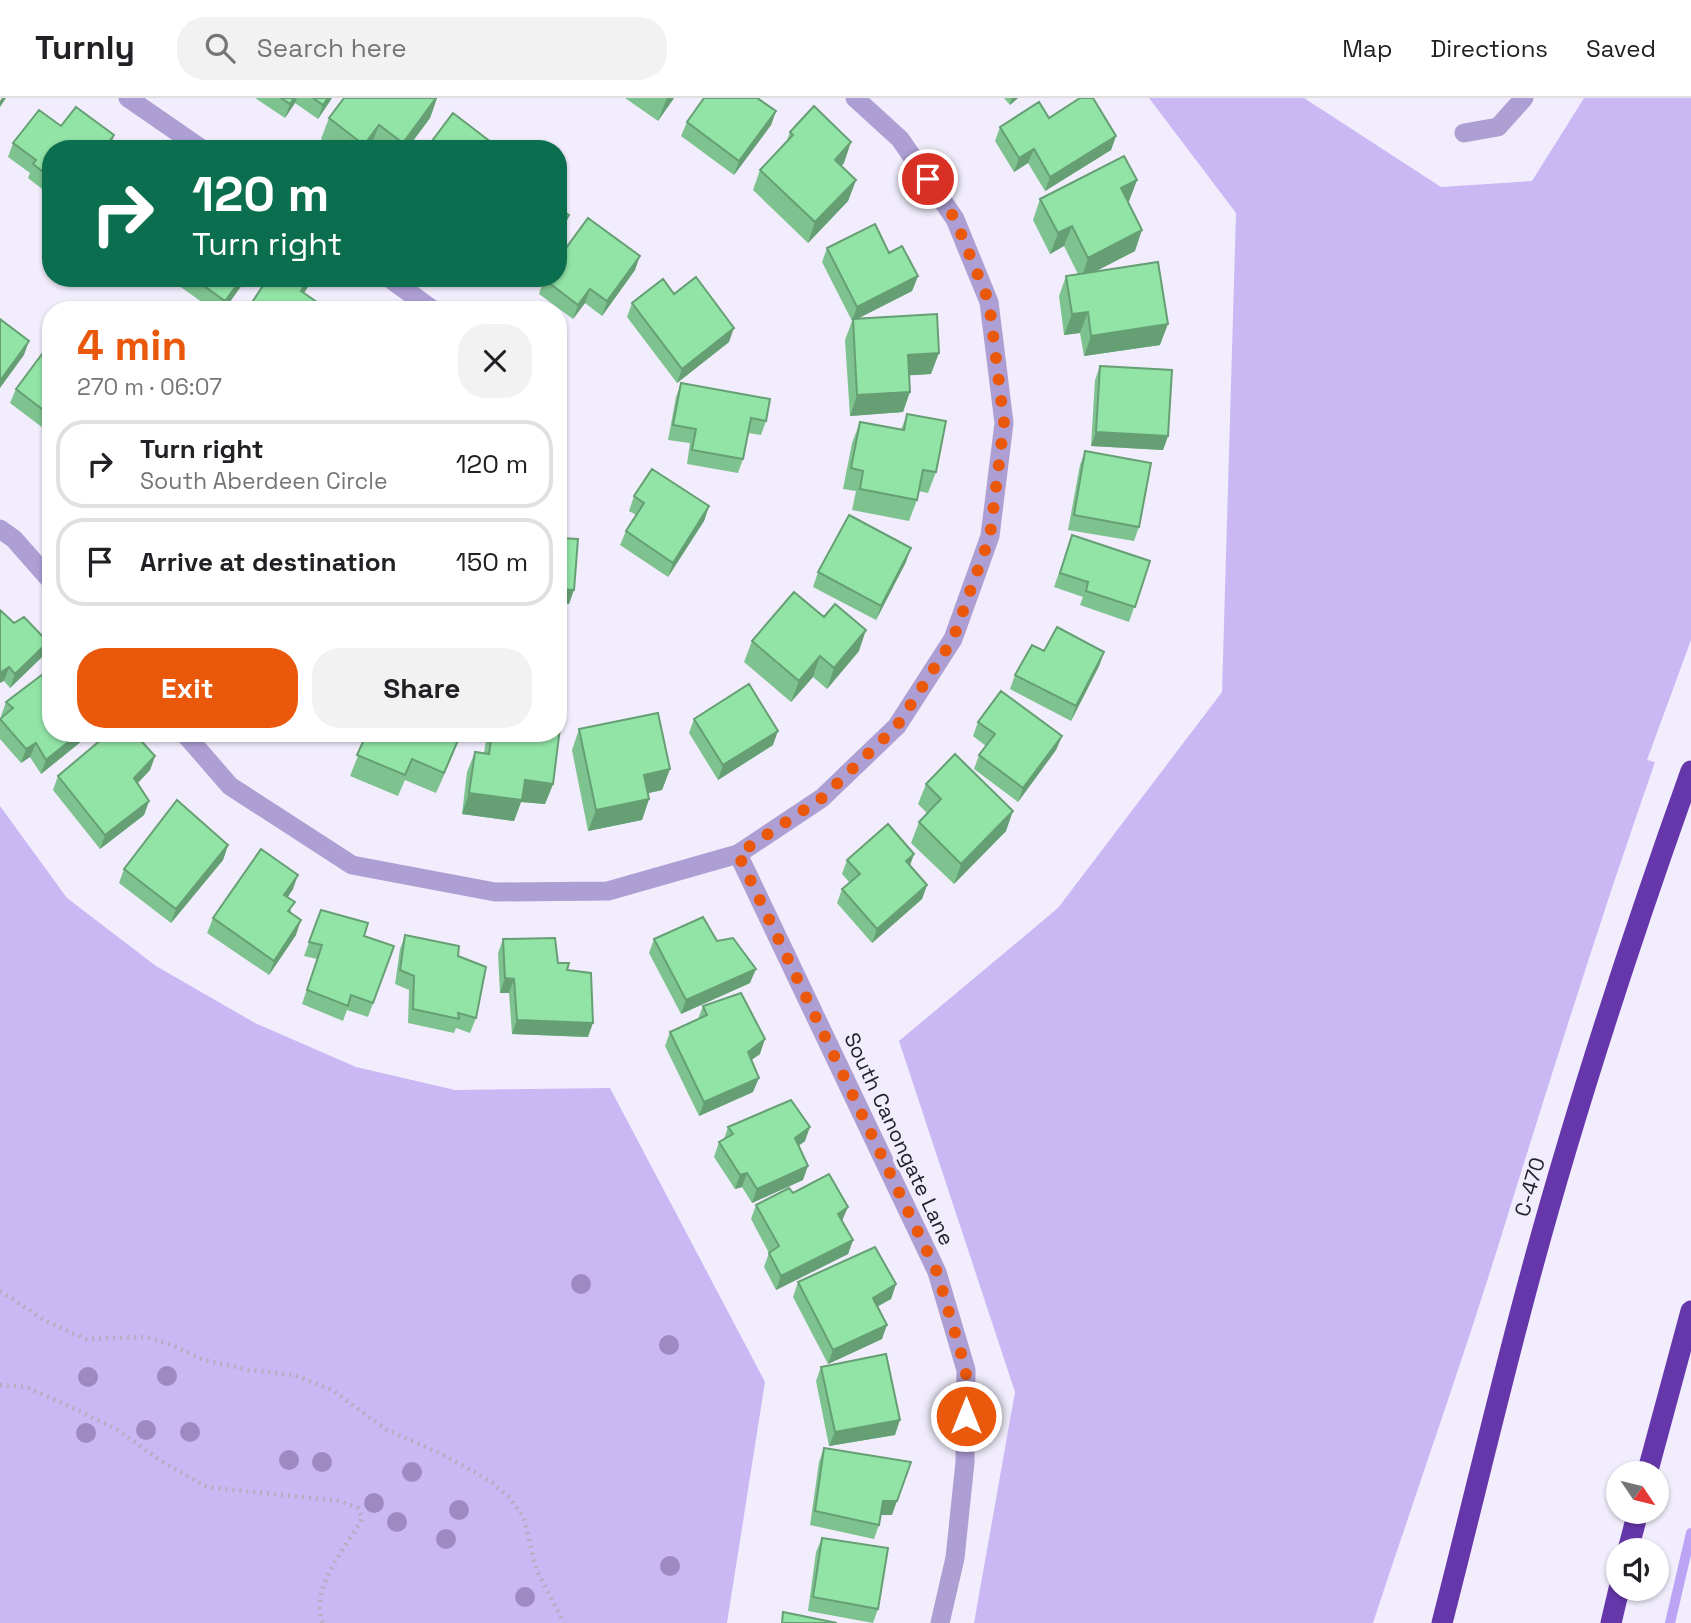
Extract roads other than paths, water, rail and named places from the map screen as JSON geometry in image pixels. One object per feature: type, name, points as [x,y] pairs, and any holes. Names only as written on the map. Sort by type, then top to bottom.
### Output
[{"type":"highway","name":"C-470","points":[[1442,1623],[1555,1186],[1632,939],[1691,771]]},
{"type":"highway","points":[[1651,1461],[1691,1311]]},
{"type":"highway","points":[[1611,1623],[1616,1601]]},
{"type":"street","points":[[128,98],[189,140]]},
{"type":"street","points":[[192,742],[230,786],[352,865],[495,892],[608,891],[738,854],[822,798],[897,726],[953,639],[990,536],[1004,423],[989,302],[955,219],[900,139],[855,98]]},
{"type":"street","points":[[1464,134],[1498,127],[1524,98]]},
{"type":"street","points":[[401,287],[421,301]]},
{"type":"street","points":[[0,528],[14,539],[42,571]]},
{"type":"street","name":"South Canongate Lane","points":[[738,854],[937,1272],[966,1370],[965,1462],[955,1558],[940,1623]]},
{"type":"waterway","points":[[1670,1623],[1691,1533]]}]
